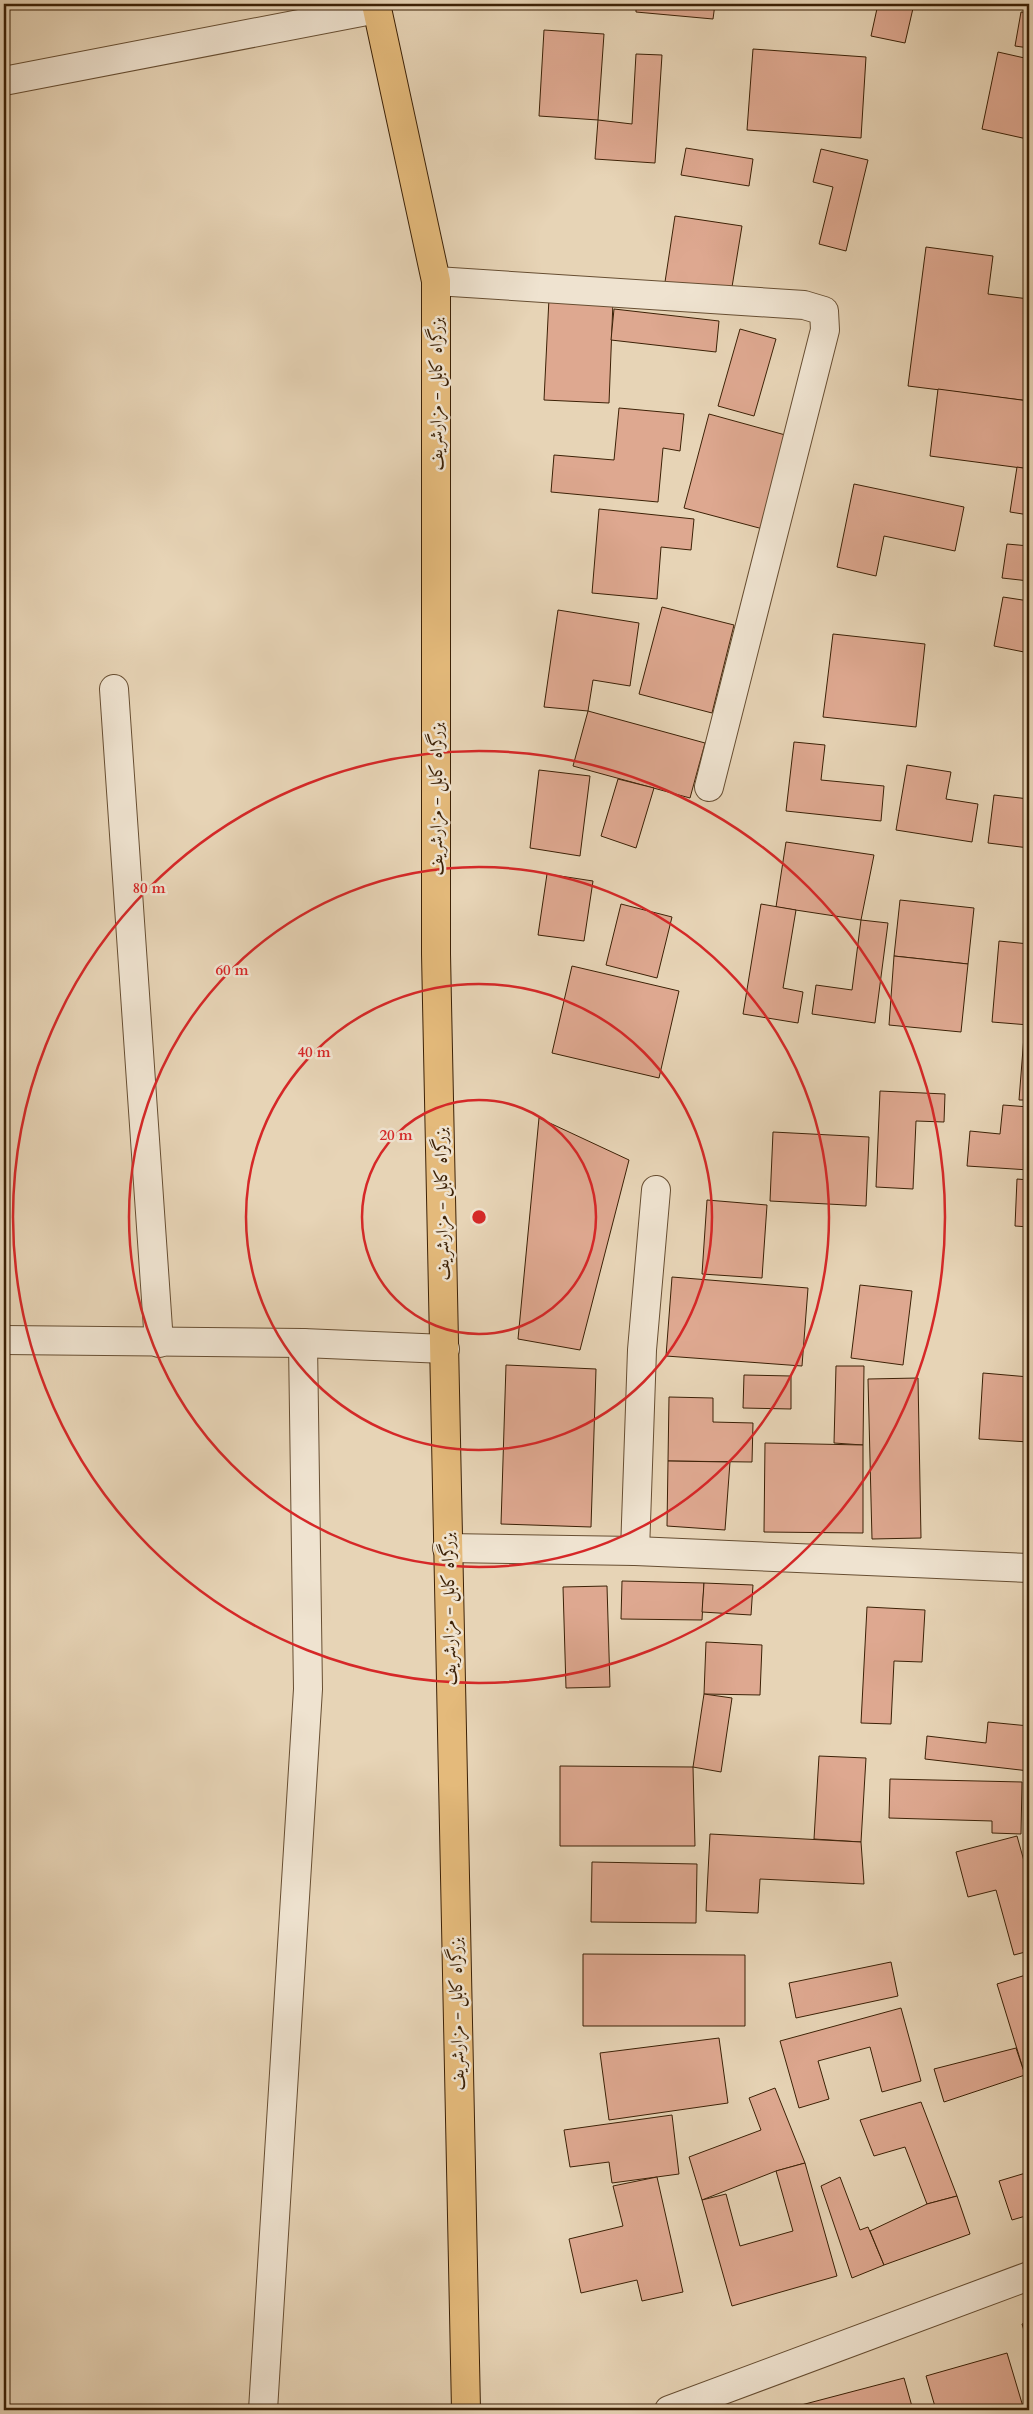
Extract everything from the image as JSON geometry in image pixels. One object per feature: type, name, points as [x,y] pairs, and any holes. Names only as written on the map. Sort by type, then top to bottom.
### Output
[{"type":"highway","name":"بزرگراه کابل - مزارشریف","points":[[376,6],[436,281],[436,954],[466,2410]]},
{"type":"street","points":[[4,81],[376,6]]},
{"type":"street","points":[[436,281],[804,305],[824,311],[825,330],[709,787]]},
{"type":"street","points":[[114,689],[158,1343]]},
{"type":"street","points":[[635,1551],[642,1350],[656,1190]]},
{"type":"street","points":[[4,1340],[303,1343],[445,1349]]},
{"type":"street","points":[[263,2410],[308,1689],[303,1343]]},
{"type":"street","points":[[447,1548],[635,1551],[1029,1568]]},
{"type":"street","points":[[669,2410],[1029,2276]]},
{"type":"building","points":[[636,4],[715,4],[713,19],[636,12]]},
{"type":"building","points":[[878,4],[914,4],[905,43],[871,36]]},
{"type":"building","points":[[1021,12],[1029,13],[1029,48],[1015,46]]},
{"type":"building","points":[[544,30],[604,34],[598,120],[539,116]]},
{"type":"building","points":[[753,49],[866,57],[861,138],[747,130]]},
{"type":"building","points":[[998,52],[1029,59],[1029,130],[1027,139],[982,129]]},
{"type":"building","points":[[636,54],[662,55],[655,163],[595,159],[598,120],[632,124]]},
{"type":"building","points":[[686,148],[753,159],[749,186],[681,175]]},
{"type":"building","points":[[821,149],[868,160],[846,251],[819,244],[833,187],[813,182]]},
{"type":"building","points":[[675,216],[742,226],[731,293],[665,282]]},
{"type":"building","points":[[926,247],[993,256],[988,294],[1029,299],[1029,401],[908,386]]},
{"type":"building","points":[[549,298],[613,301],[609,403],[544,400]]},
{"type":"building","points":[[614,309],[719,321],[716,352],[611,340]]},
{"type":"building","points":[[740,329],[776,339],[754,416],[718,406]]},
{"type":"building","points":[[938,389],[1029,401],[1029,469],[930,456]]},
{"type":"building","points":[[619,408],[684,414],[680,451],[663,448],[658,502],[551,492],[554,455],[614,460]]},
{"type":"building","points":[[709,414],[789,436],[763,529],[684,508]]},
{"type":"building","points":[[1017,467],[1029,469],[1029,515],[1010,512]]},
{"type":"building","points":[[854,484],[964,507],[955,551],[884,536],[876,576],[837,567]]},
{"type":"building","points":[[599,509],[694,519],[691,550],[661,547],[657,599],[592,593]]},
{"type":"building","points":[[1007,544],[1029,546],[1029,581],[1002,578]]},
{"type":"building","points":[[1003,597],[1029,601],[1029,653],[994,646]]},
{"type":"building","points":[[662,607],[734,625],[712,713],[639,694]]},
{"type":"building","points":[[558,610],[639,623],[630,686],[593,680],[588,711],[544,707]]},
{"type":"building","points":[[833,634],[925,644],[916,727],[823,717]]},
{"type":"building","points":[[588,711],[705,743],[690,798],[573,766]]},
{"type":"building","points":[[794,742],[825,745],[821,780],[884,786],[881,821],[786,811]]},
{"type":"building","points":[[907,765],[951,772],[946,799],[978,804],[972,842],[896,830]]},
{"type":"building","points":[[539,770],[590,776],[580,856],[530,848]]},
{"type":"building","points":[[618,779],[654,788],[636,848],[601,836]]},
{"type":"building","points":[[994,795],[1029,799],[1029,848],[988,843]]},
{"type":"building","points":[[786,842],[874,855],[861,920],[776,907]]},
{"type":"building","points":[[547,874],[593,881],[584,941],[538,935]]},
{"type":"building","points":[[900,900],[974,908],[968,964],[894,956]]},
{"type":"building","points":[[621,904],[672,917],[657,978],[606,965]]},
{"type":"building","points":[[761,904],[796,910],[783,988],[803,992],[798,1023],[743,1014]]},
{"type":"building","points":[[861,920],[888,923],[875,1023],[812,1014],[816,985],[852,990]]},
{"type":"building","points":[[999,941],[1029,944],[1029,1025],[992,1022]]},
{"type":"building","points":[[894,956],[968,964],[961,1032],[889,1025]]},
{"type":"building","points":[[572,966],[679,991],[659,1078],[552,1053]]},
{"type":"building","points":[[1024,1036],[1029,1037],[1029,1100],[1019,1100]]},
{"type":"building","points":[[880,1091],[945,1094],[944,1122],[916,1121],[913,1189],[876,1187]]},
{"type":"building","points":[[1003,1105],[1029,1107],[1029,1170],[967,1166],[970,1131],[1000,1134]]},
{"type":"building","points":[[539,1118],[629,1160],[580,1350],[518,1339]]},
{"type":"building","points":[[773,1132],[869,1137],[866,1206],[770,1201]]},
{"type":"building","points":[[1017,1179],[1029,1180],[1029,1227],[1015,1226]]},
{"type":"building","points":[[707,1200],[767,1205],[762,1278],[702,1274]]},
{"type":"building","points":[[672,1277],[808,1288],[802,1366],[666,1356]]},
{"type":"building","points":[[860,1285],[912,1291],[903,1365],[851,1358]]},
{"type":"building","points":[[506,1365],[596,1369],[591,1527],[501,1524]]},
{"type":"building","points":[[836,1366],[864,1366],[863,1445],[834,1443]]},
{"type":"building","points":[[983,1373],[1029,1377],[1029,1442],[979,1439]]},
{"type":"building","points":[[744,1375],[791,1376],[791,1409],[743,1408]]},
{"type":"building","points":[[918,1378],[921,1538],[872,1539],[868,1379]]},
{"type":"building","points":[[669,1397],[713,1398],[713,1422],[753,1423],[752,1462],[668,1461]]},
{"type":"building","points":[[765,1443],[863,1445],[863,1533],[764,1532]]},
{"type":"building","points":[[668,1461],[730,1462],[725,1530],[667,1526]]},
{"type":"building","points":[[622,1581],[704,1583],[702,1620],[621,1619]]},
{"type":"building","points":[[704,1583],[753,1585],[751,1615],[702,1612]]},
{"type":"building","points":[[607,1586],[610,1687],[566,1688],[563,1587]]},
{"type":"building","points":[[867,1607],[925,1610],[922,1662],[894,1661],[891,1724],[861,1723]]},
{"type":"building","points":[[706,1642],[762,1645],[760,1695],[704,1694]]},
{"type":"building","points":[[704,1694],[732,1698],[721,1772],[693,1767]]},
{"type":"building","points":[[988,1722],[1029,1726],[1029,1771],[925,1759],[927,1736],[986,1743]]},
{"type":"building","points":[[819,1756],[866,1758],[861,1842],[814,1839]]},
{"type":"building","points":[[560,1766],[693,1767],[695,1846],[560,1846]]},
{"type":"building","points":[[890,1779],[1022,1782],[1021,1834],[992,1833],[992,1821],[889,1818]]},
{"type":"building","points":[[710,1834],[861,1842],[864,1884],[760,1879],[758,1913],[706,1911]]},
{"type":"building","points":[[1017,1836],[1029,1879],[1029,1951],[1014,1955],[996,1890],[968,1897],[956,1852]]},
{"type":"building","points":[[592,1862],[697,1864],[696,1923],[591,1922]]},
{"type":"building","points":[[583,1954],[745,1955],[745,2026],[583,2026]]},
{"type":"building","points":[[891,1962],[898,1996],[796,2018],[789,1983]]},
{"type":"building","points":[[1029,1974],[1029,2074],[1025,2075],[997,1984]]},
{"type":"building","points":[[901,2008],[921,2081],[882,2092],[870,2047],[818,2061],[829,2099],[799,2108],[780,2041]]},
{"type":"building","points":[[719,2038],[728,2103],[609,2120],[600,2053]]},
{"type":"building","points":[[1016,2048],[1025,2075],[944,2102],[934,2069]]},
{"type":"building","points":[[775,2088],[805,2163],[776,2171],[702,2200],[689,2157],[761,2130],[749,2098]]},
{"type":"building","points":[[921,2102],[957,2196],[927,2204],[905,2147],[874,2156],[860,2120]]},
{"type":"building","points":[[672,2115],[679,2174],[612,2183],[609,2162],[570,2167],[564,2130]]},
{"type":"building","points":[[805,2163],[837,2276],[732,2306],[702,2200],[726,2194],[740,2246],[793,2231],[776,2171]]},
{"type":"building","points":[[1029,2172],[1029,2215],[1012,2220],[999,2181]]},
{"type":"building","points":[[657,2177],[683,2292],[642,2301],[637,2280],[581,2293],[569,2239],[623,2226],[613,2186]]},
{"type":"building","points":[[840,2177],[860,2230],[868,2227],[884,2265],[852,2278],[821,2186]]},
{"type":"building","points":[[957,2196],[970,2234],[884,2265],[870,2231],[927,2204]]},
{"type":"building","points":[[1029,2322],[1029,2347],[1022,2324]]},
{"type":"building","points":[[1007,2353],[1024,2410],[936,2410],[926,2376]]},
{"type":"building","points":[[904,2378],[913,2410],[786,2409]]}]
